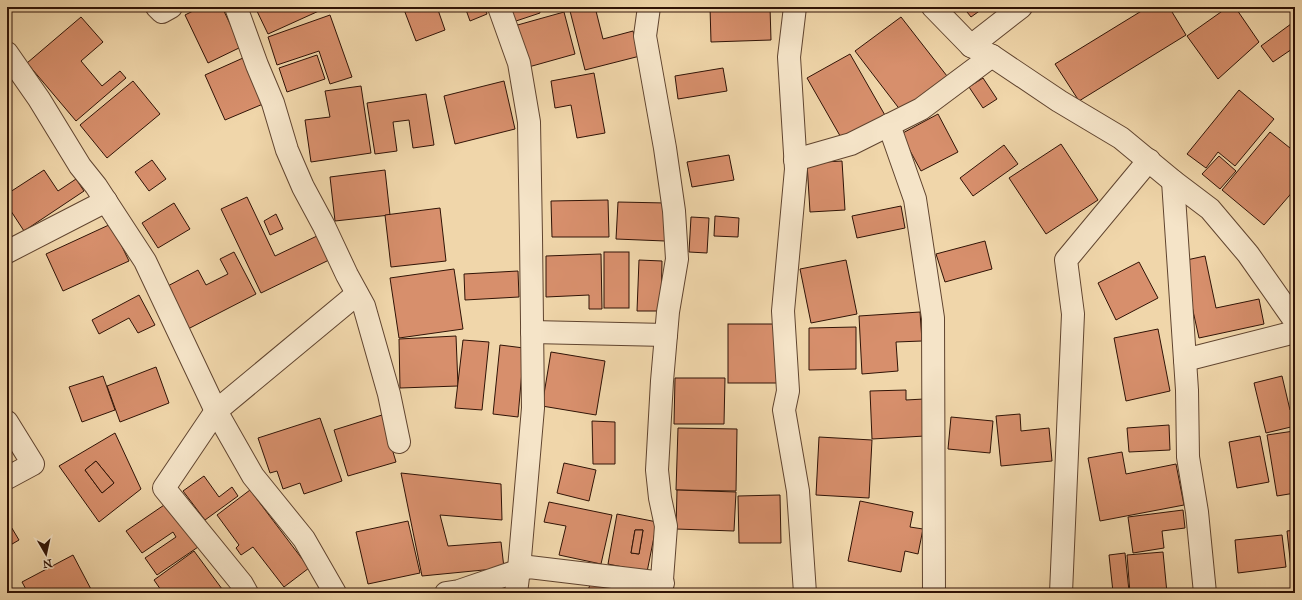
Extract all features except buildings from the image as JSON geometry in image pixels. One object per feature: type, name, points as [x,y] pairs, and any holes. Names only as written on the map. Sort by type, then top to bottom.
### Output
[{"type":"street","points":[[157,7],[162,12],[171,7]]},
{"type":"street","points":[[236,7],[273,103],[287,150],[303,187],[364,306],[389,394],[398,442]]},
{"type":"street","points":[[499,7],[519,63],[529,122],[533,408],[516,593]]},
{"type":"street","points":[[446,593],[458,591],[519,569],[529,567],[662,588],[666,526],[660,498],[657,470],[668,312],[677,259],[674,211],[665,148],[645,36],[649,7]]},
{"type":"street","points":[[795,7],[789,57],[795,160],[791,232],[783,311],[788,391],[784,410],[798,491],[804,593]]},
{"type":"street","points":[[933,7],[971,46],[992,56],[1059,101],[1122,138],[1173,181],[1210,209],[1292,305]]},
{"type":"street","points":[[971,46],[1021,7]]},
{"type":"street","points":[[7,53],[39,99],[80,166],[96,186],[145,261],[216,412],[253,476],[304,539],[335,593]]},
{"type":"street","points":[[795,160],[851,144],[921,109],[992,56]]},
{"type":"street","points":[[889,125],[915,199],[933,318],[934,593]]},
{"type":"street","points":[[1061,593],[1073,314],[1066,260],[1149,160]]},
{"type":"street","points":[[1173,181],[1185,360],[1188,457],[1197,512],[1206,593]]},
{"type":"street","points":[[7,252],[106,201]]},
{"type":"street","points":[[248,593],[164,488],[216,412],[357,294]]},
{"type":"street","points":[[532,332],[666,335]]},
{"type":"street","points":[[1185,360],[1295,332]]},
{"type":"street","points":[[7,422],[34,464],[7,478]]}]
